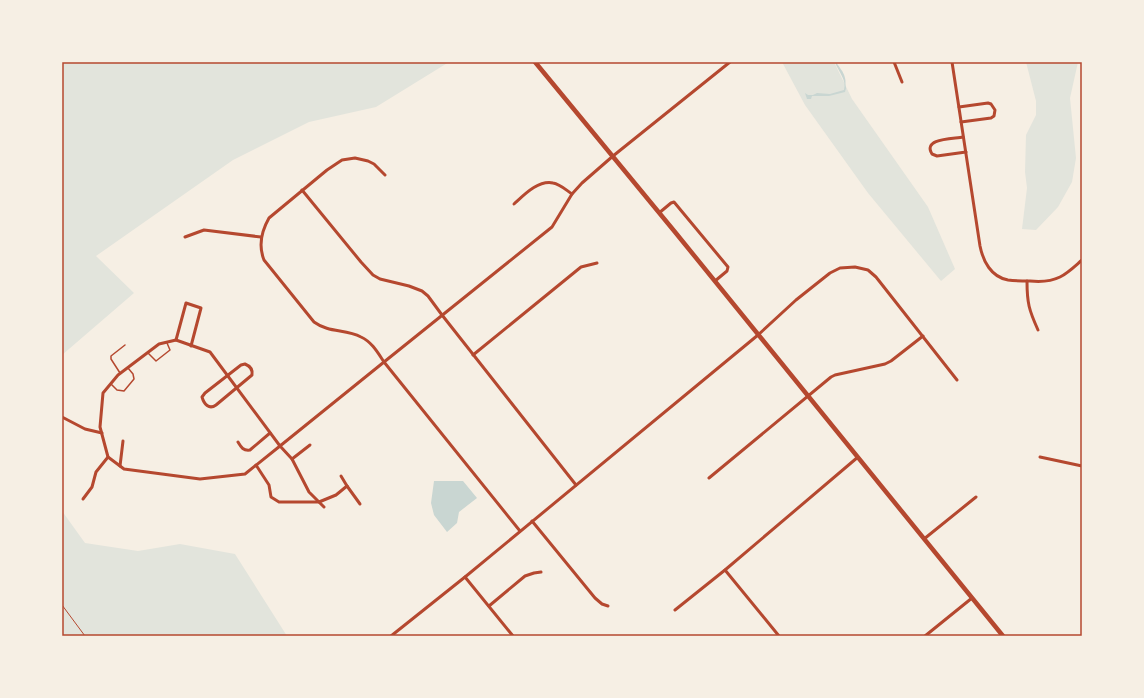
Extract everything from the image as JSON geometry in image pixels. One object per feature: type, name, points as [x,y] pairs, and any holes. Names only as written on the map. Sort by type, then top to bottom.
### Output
[{"type":"main road","points":[[535,62],[1003,636]]},
{"type":"street","points":[[324,507],[309,492],[292,459],[280,446],[270,433],[210,352],[176,340],[159,344],[120,373],[103,393],[100,427],[108,457],[124,469],[200,479],[245,474],[280,446],[442,315],[552,227],[572,194],[582,183],[613,156],[730,62]]},
{"type":"street","points":[[894,62],[902,82]]},
{"type":"street","points":[[952,62],[980,246],[984,260],[991,270],[1002,278],[1008,280],[1040,282],[1054,279],[1064,274],[1082,260]]},
{"type":"street","points":[[959,107],[988,103],[994,106],[995,110],[994,116],[991,118],[961,122]]},
{"type":"street","points":[[964,137],[934,142],[930,145],[929,149],[932,154],[937,156],[966,152]]},
{"type":"street","points":[[385,175],[374,164],[355,158],[342,160],[327,170],[268,218],[260,237],[261,252],[264,260],[314,322],[327,329],[362,337],[375,348],[384,362],[520,531]]},
{"type":"street","points":[[514,204],[530,190],[546,182],[561,186],[572,194]]},
{"type":"street","points":[[302,190],[373,275],[380,279],[422,291],[428,296],[576,486]]},
{"type":"street","points":[[659,213],[674,202],[728,267],[727,271],[715,281]]},
{"type":"street","points":[[185,237],[204,230],[260,237]]},
{"type":"street","points":[[473,355],[581,267],[597,263]]},
{"type":"street","points":[[391,636],[576,486],[758,335],[796,300],[835,270],[848,266],[871,272],[957,380]]},
{"type":"street","points":[[1027,281],[1027,298],[1029,307],[1038,330]]},
{"type":"street","points":[[176,340],[186,303],[201,308],[191,346]]},
{"type":"street","points":[[709,478],[831,377],[877,367],[891,361],[923,336]]},
{"type":"street","points":[[245,364],[249,365],[253,372],[252,375],[213,407],[206,405],[202,397],[205,393],[228,376],[241,365],[245,364]]},
{"type":"street","points":[[62,417],[85,429],[102,433]]},
{"type":"street","points":[[238,442],[246,451],[250,450],[270,433]]},
{"type":"street","points":[[120,466],[123,441]]},
{"type":"street","points":[[292,459],[310,445]]},
{"type":"street","points":[[83,499],[92,487],[96,472],[108,457]]},
{"type":"street","points":[[675,610],[725,570],[858,457]]},
{"type":"street","points":[[1040,457],[1082,466]]},
{"type":"street","points":[[256,465],[268,485],[271,497],[279,502],[319,502],[336,495],[347,486]]},
{"type":"street","points":[[340,476],[360,504]]},
{"type":"street","points":[[924,539],[976,497]]},
{"type":"street","points":[[532,521],[595,598],[602,604],[608,606]]},
{"type":"street","points":[[725,570],[779,636]]},
{"type":"street","points":[[489,606],[525,576],[541,572]]},
{"type":"street","points":[[465,577],[513,636]]},
{"type":"street","points":[[925,636],[972,598]]},
{"type":"street","points":[[396,632],[400,636]]},
{"type":"lane","points":[[148,353],[156,361],[170,350],[167,342]]},
{"type":"lane","points":[[120,373],[110,359],[111,356],[125,344]]},
{"type":"lane","points":[[111,384],[117,390],[124,391],[134,380],[133,374],[128,368]]},
{"type":"path","points":[[62,605],[85,636]]},
{"type":"shaded area","points":[[62,62],[449,62],[376,107],[309,122],[233,160],[96,256],[134,293],[62,355]]},
{"type":"shaded area","points":[[782,62],[834,62],[852,99],[928,207],[955,269],[941,281],[868,193],[805,105]]},
{"type":"shaded area","points":[[835,62],[844,76],[846,88],[845,92],[829,96],[812,96],[811,99],[807,99],[805,93],[808,95],[817,93],[830,94],[844,90],[845,86],[843,79]]},
{"type":"shaded area","points":[[1026,62],[1078,62],[1070,98],[1076,158],[1072,182],[1058,207],[1036,230],[1022,229],[1027,188],[1025,172],[1026,135],[1036,115],[1036,101]]},
{"type":"shaded area","points":[[434,481],[463,481],[477,498],[459,512],[457,523],[447,532],[434,515],[431,503]]},
{"type":"shaded area","points":[[62,511],[85,543],[138,551],[180,544],[235,554],[287,636],[62,636]]}]
